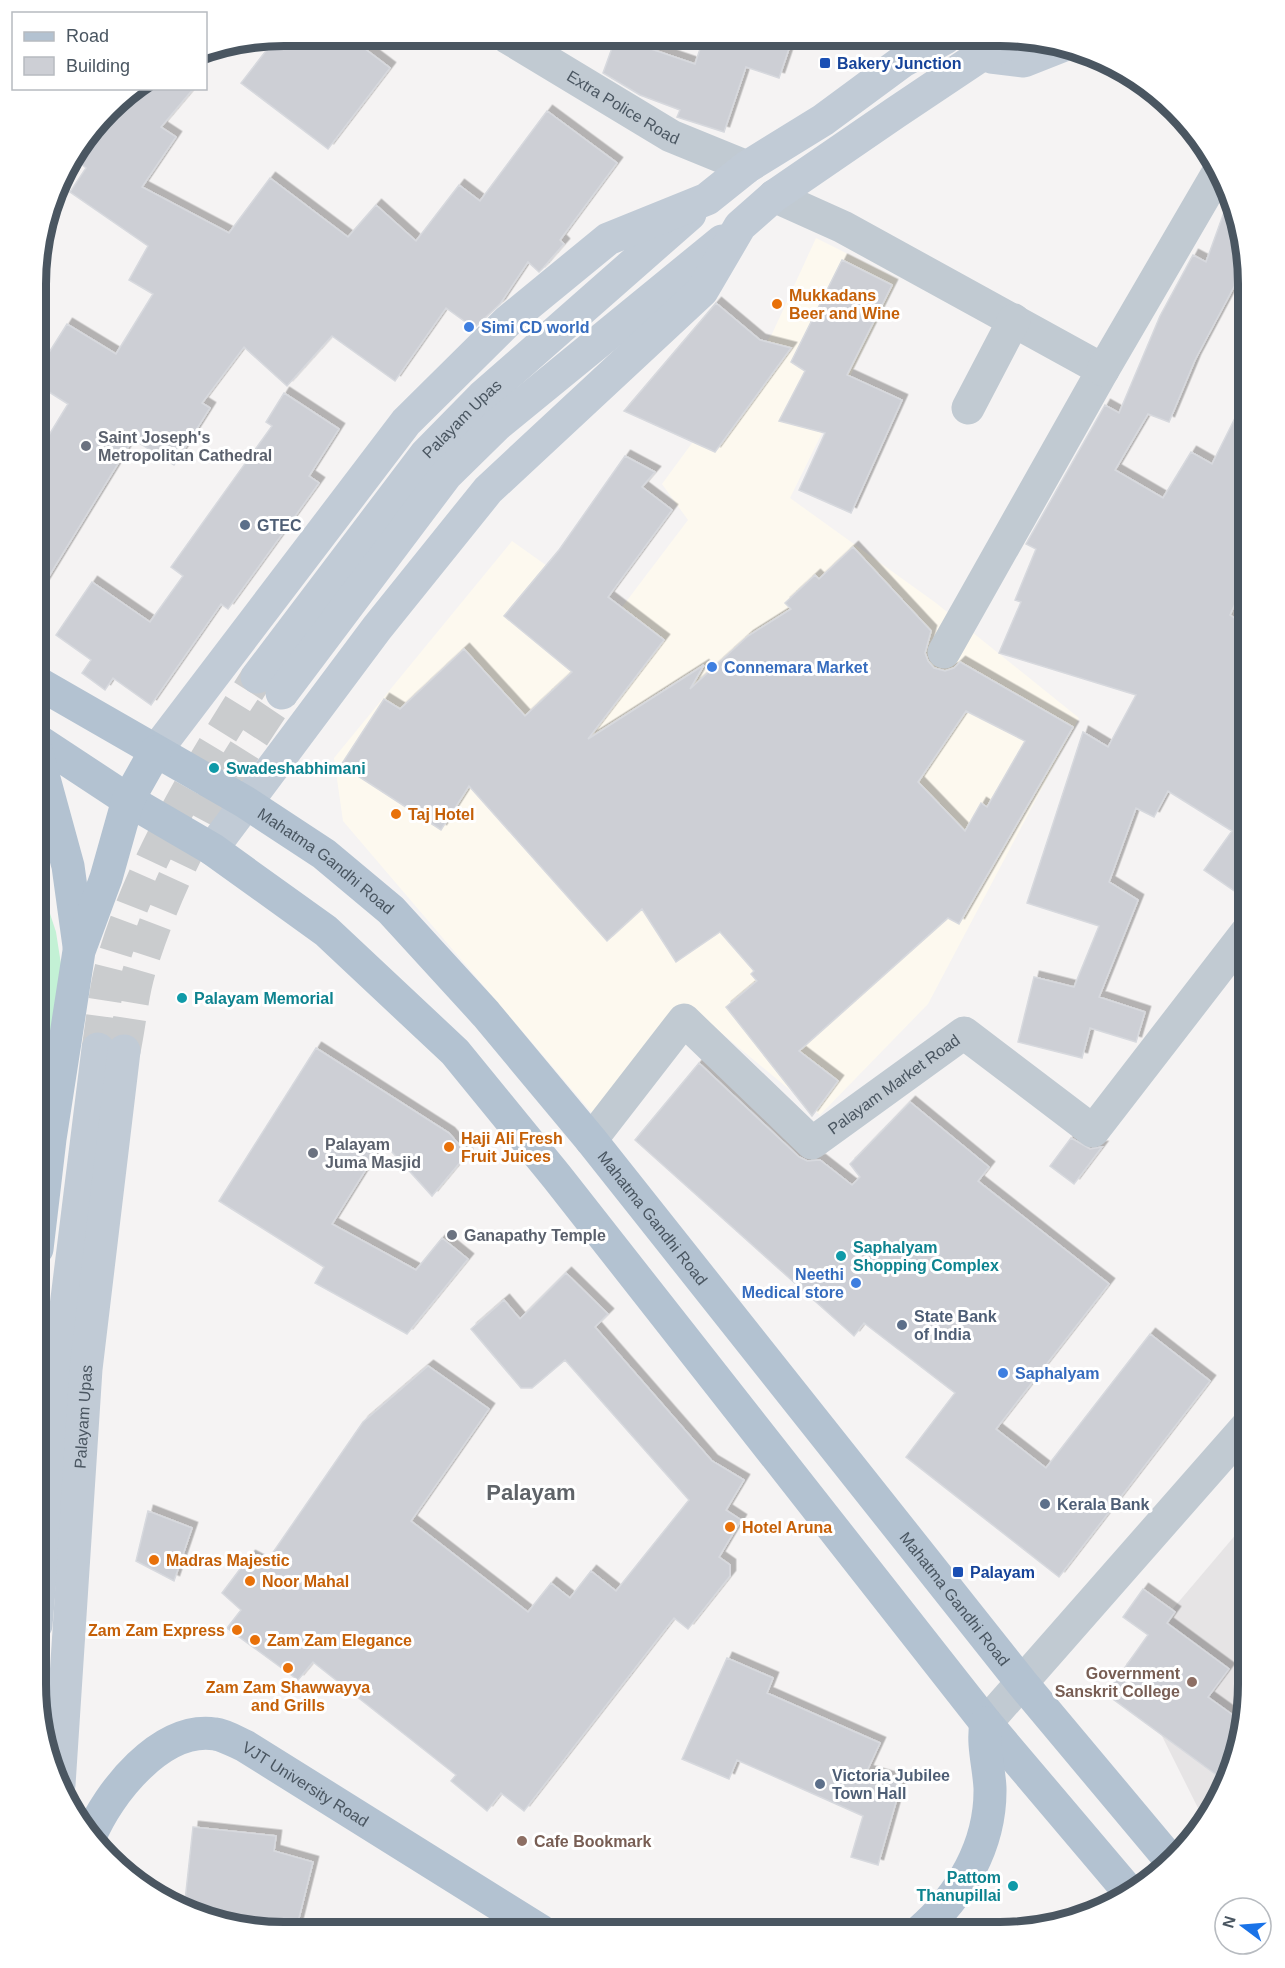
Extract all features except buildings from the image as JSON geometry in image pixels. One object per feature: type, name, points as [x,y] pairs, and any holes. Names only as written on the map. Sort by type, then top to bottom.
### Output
[{"type":"main road","points":[[46,1173],[79,951],[106,878],[128,800],[155,752],[406,422],[508,321],[608,239],[707,199],[747,167],[823,120],[903,62],[931,46]]},
{"type":"main road","name":"Palayam Upas","points":[[707,199],[482,397],[426,454],[269,685],[446,475],[497,424],[774,196],[980,56],[1002,46]]},
{"type":"main road","points":[[980,56],[1024,61],[1048,51]]},
{"type":"main road","points":[[212,849],[377,628],[488,490],[702,291],[740,226]]},
{"type":"main road","name":"Mahatma Gandhi Road","points":[[46,688],[245,802],[324,854],[392,910],[486,1014],[591,1140],[1022,1683],[1166,1855]]},
{"type":"main road","points":[[46,745],[128,800],[212,849],[326,932],[455,1052],[572,1195],[986,1724],[1124,1886]]},
{"type":"main road","points":[[46,786],[68,866],[79,951]]},
{"type":"main road","name":"Palayam Upas","points":[[46,1511],[59,1363],[111,1050],[86,1369],[60,1761]]},
{"type":"main road","points":[[931,1922],[943,1912],[970,1873],[985,1828],[990,1790],[986,1724]]},
{"type":"main road","name":"VJT University Road","points":[[95,1827],[111,1796],[134,1769],[190,1734],[215,1734],[245,1746],[527,1922]]},
{"type":"street","name":"Extra Police Road","points":[[522,46],[671,136],[747,167]]},
{"type":"street","points":[[944,652],[1103,370],[1214,179]]},
{"type":"street","points":[[774,196],[843,227],[1103,370]]},
{"type":"street","points":[[968,408],[1014,320]]},
{"type":"street","name":"Palayam Market Road","points":[[591,1140],[684,1020],[812,1143],[964,1033],[1093,1131],[1238,943]]},
{"type":"street","points":[[986,1724],[1238,1437]]},
{"type":"shaded area","name":"Connemara Market","points":[[816,238],[898,279],[790,498],[936,603],[1079,718],[928,1004],[820,1115],[707,1021],[604,1127],[343,821],[334,758],[512,541],[616,615],[688,520],[662,484],[772,334]]},
{"type":"shaded area","name":"Government Sanskrit College","points":[[1238,1532],[1238,1699],[1234,1730],[1226,1760],[1214,1789],[1200,1812],[1126,1664]]},
{"type":"green space","points":[[46,901],[56,932],[63,977],[46,1078]]},
{"type":"tunnel","points":[[98,1049],[111,969],[126,921],[141,884],[195,778],[257,677]]},
{"type":"tunnel","points":[[124,1051],[138,975],[168,893],[220,790],[282,693]]},
{"type":"place","name":"Bakery Junction","points":[[825,63]]},
{"type":"place","name":"Mukkadans Beer and Wine","points":[[777,304]]},
{"type":"place","name":"Simi CD world","points":[[469,327]]},
{"type":"place","name":"Saint Joseph's Metropolitan Cathedral","points":[[86,446]]},
{"type":"place","name":"GTEC","points":[[245,525]]},
{"type":"place","name":"Connemara Market","points":[[712,667]]},
{"type":"place","name":"Swadeshabhimani","points":[[214,768]]},
{"type":"place","name":"Taj Hotel","points":[[396,814]]},
{"type":"place","name":"Palayam Memorial","points":[[182,998]]},
{"type":"place","name":"Haji Ali Fresh Fruit Juices","points":[[449,1147]]},
{"type":"place","name":"Palayam Juma Masjid","points":[[313,1153]]},
{"type":"place","name":"Ganapathy Temple","points":[[452,1235]]},
{"type":"place","name":"Saphalyam Shopping Complex","points":[[841,1256]]},
{"type":"place","name":"Neethi Medical store","points":[[856,1283]]},
{"type":"place","name":"State Bank of India","points":[[902,1325]]},
{"type":"place","name":"Saphalyam","points":[[1003,1373]]},
{"type":"place","name":"Kerala Bank","points":[[1045,1504]]},
{"type":"place","name":"Hotel Aruna","points":[[730,1527]]},
{"type":"place","name":"Madras Majestic","points":[[154,1560]]},
{"type":"place","name":"Palayam","points":[[958,1572]]},
{"type":"place","name":"Noor Mahal","points":[[250,1581]]},
{"type":"place","name":"Zam Zam Express","points":[[237,1630]]},
{"type":"place","name":"Zam Zam Elegance","points":[[255,1640]]},
{"type":"place","name":"Zam Zam Shawwayya and Grills","points":[[288,1668]]},
{"type":"place","name":"Government Sanskrit College","points":[[1192,1682]]},
{"type":"place","name":"Victoria Jubilee Town Hall","points":[[820,1784]]},
{"type":"place","name":"Cafe Bookmark","points":[[522,1841]]},
{"type":"place","name":"Pattom Thanupillai","points":[[1013,1886]]},
{"type":"district","name":"Palayam","points":[[531,1492]]}]
